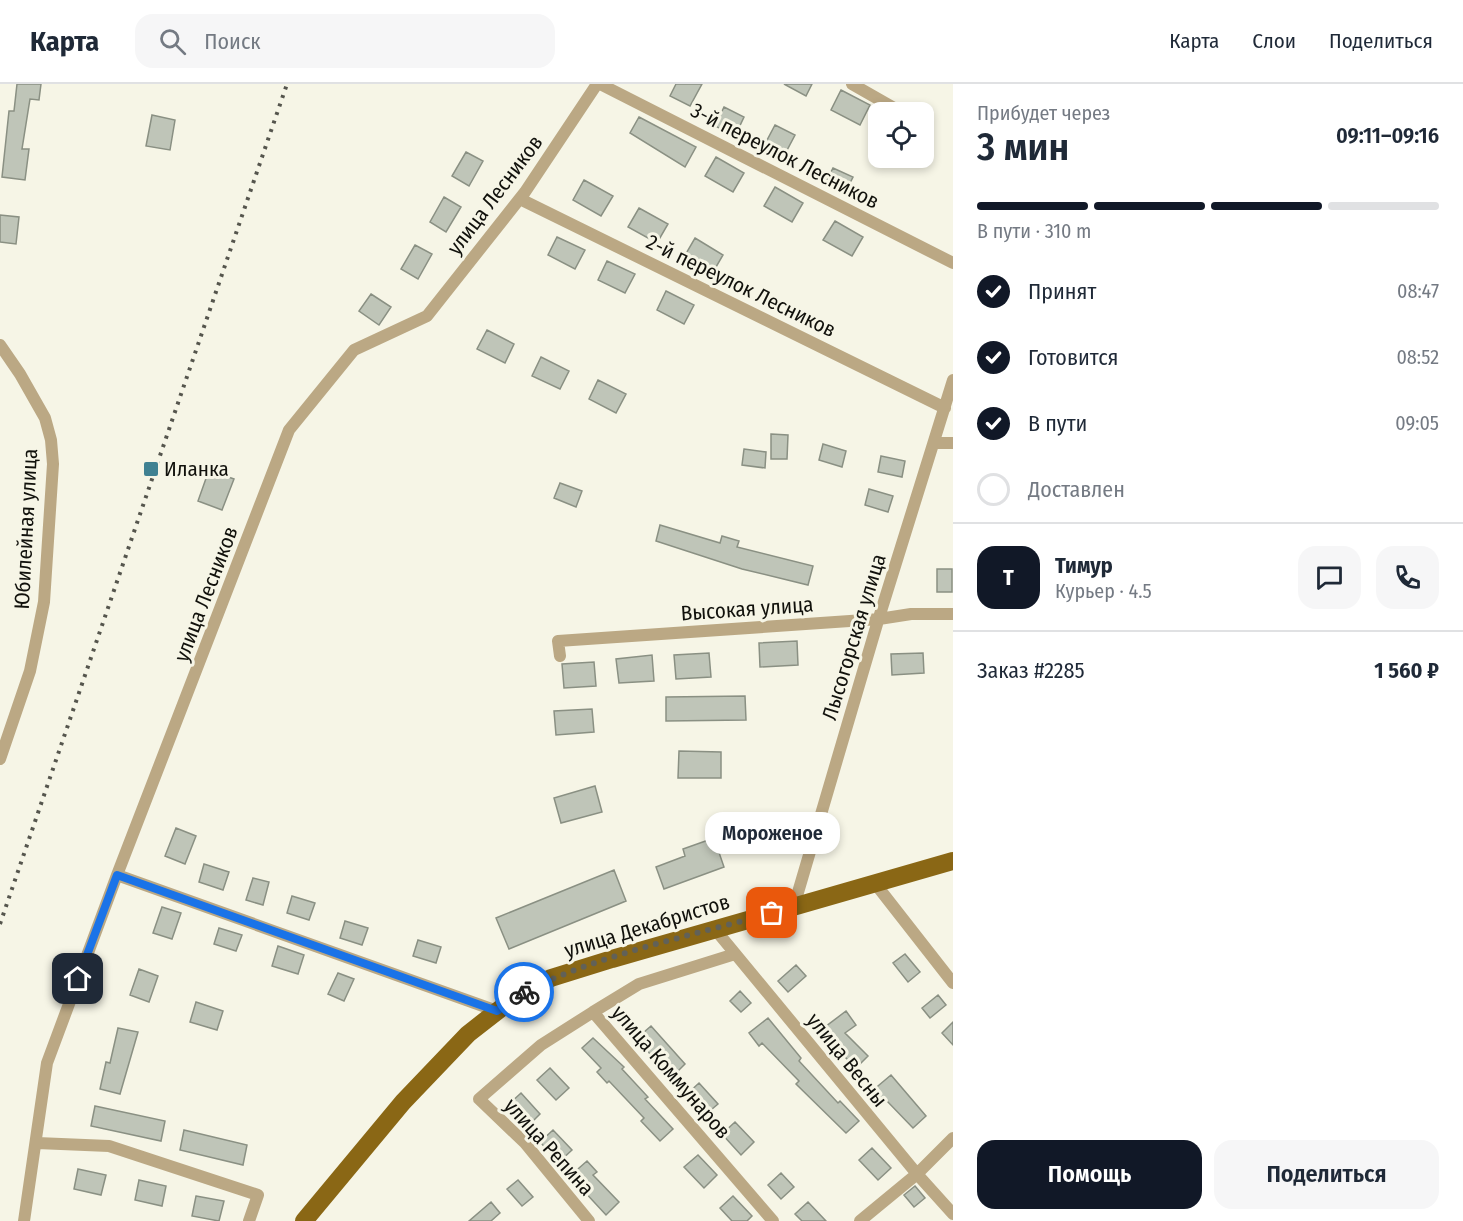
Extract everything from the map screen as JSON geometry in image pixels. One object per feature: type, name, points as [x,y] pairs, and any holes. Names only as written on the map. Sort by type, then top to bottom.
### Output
[{"type":"main road","name":"улица Декабристов","points":[[304,1221],[403,1102],[468,1034],[518,995],[551,978],[714,928],[953,861]]},
{"type":"street","name":"улица Лесников","points":[[24,1221],[47,1063],[289,430],[354,350],[427,316],[520,199],[598,84]]},
{"type":"street","name":"3-й переулок Лесников","points":[[598,84],[953,263]]},
{"type":"street","points":[[852,84],[884,102]]},
{"type":"street","name":"2-й переулок Лесников","points":[[520,199],[945,408]]},
{"type":"street","name":"Юбилейная улица","points":[[0,345],[21,374],[45,418],[51,440],[53,464],[44,602],[30,671],[0,759]]},
{"type":"street","name":"Лысогорская улица","points":[[794,906],[953,380]]},
{"type":"street","points":[[935,442],[953,443]]},
{"type":"street","name":"Высокая улица","points":[[560,656],[558,641],[879,619],[910,614],[953,614]]},
{"type":"street","points":[[117,875],[497,1011]]},
{"type":"street","points":[[874,882],[953,983]]},
{"type":"street","name":"улица Весны","points":[[714,928],[917,1174],[953,1214]]},
{"type":"street","name":"улица Коммунаров","points":[[735,954],[639,984],[593,1012],[773,1221]]},
{"type":"street","name":"улица Репина","points":[[589,1221],[525,1143],[479,1099],[542,1045],[593,1012]]},
{"type":"street","points":[[860,1221],[917,1174],[953,1138]]},
{"type":"street","points":[[37,1143],[109,1146],[258,1195],[249,1221]]},
{"type":"building","points":[[17,84],[41,84],[39,100],[30,99],[22,149],[29,149],[25,180],[2,177],[9,111],[14,111]]},
{"type":"building","points":[[676,84],[702,84],[690,106],[670,96]]},
{"type":"building","points":[[784,84],[812,84],[806,96]]},
{"type":"building","points":[[841,90],[868,104],[860,125],[831,110]]},
{"type":"building","points":[[724,107],[744,117],[735,136],[715,126]]},
{"type":"building","points":[[152,115],[175,120],[170,150],[146,146]]},
{"type":"building","points":[[639,117],[696,147],[685,167],[630,133]]},
{"type":"building","points":[[775,125],[795,135],[785,154],[765,144]]},
{"type":"building","points":[[466,152],[483,161],[469,186],[452,176]]},
{"type":"building","points":[[716,157],[744,173],[733,192],[705,176]]},
{"type":"building","points":[[833,168],[853,177],[847,189],[827,180]]},
{"type":"building","points":[[584,180],[613,196],[601,216],[573,200]]},
{"type":"building","points":[[775,187],[803,203],[792,222],[764,206]]},
{"type":"building","points":[[444,197],[461,207],[446,232],[430,222]]},
{"type":"building","points":[[639,208],[668,224],[657,243],[628,227]]},
{"type":"building","points":[[0,215],[19,217],[16,244],[0,242]]},
{"type":"building","points":[[835,221],[863,237],[852,256],[823,240]]},
{"type":"building","points":[[557,237],[585,250],[575,269],[548,255]]},
{"type":"building","points":[[695,238],[723,255],[712,274],[684,257]]},
{"type":"building","points":[[415,245],[432,254],[418,279],[401,269]]},
{"type":"building","points":[[607,261],[635,274],[625,293],[598,280]]},
{"type":"building","points":[[666,291],[694,305],[684,324],[657,310]]},
{"type":"building","points":[[371,294],[391,307],[379,325],[359,311]]},
{"type":"building","points":[[487,330],[514,344],[505,363],[477,349]]},
{"type":"building","points":[[541,357],[569,371],[560,389],[532,376]]},
{"type":"building","points":[[598,380],[626,394],[616,413],[589,399]]},
{"type":"building","points":[[771,434],[788,435],[787,459],[771,459]]},
{"type":"building","points":[[823,444],[846,451],[842,467],[819,460]]},
{"type":"building","points":[[744,449],[766,452],[765,468],[742,465]]},
{"type":"building","points":[[881,456],[905,461],[902,477],[878,472]]},
{"type":"building","name":"Иланка","points":[[209,470],[234,479],[222,510],[198,501]]},
{"type":"building","points":[[560,483],[582,491],[576,507],[554,498]]},
{"type":"building","points":[[869,489],[893,496],[888,512],[865,505]]},
{"type":"building","points":[[660,525],[720,543],[722,536],[739,541],[737,547],[813,566],[808,585],[742,569],[656,541]]},
{"type":"building","points":[[937,569],[952,569],[952,592],[937,592]]},
{"type":"building","points":[[797,641],[798,665],[760,667],[759,643]]},
{"type":"building","points":[[709,653],[711,677],[676,679],[674,655]]},
{"type":"building","points":[[923,653],[924,673],[892,675],[891,654]]},
{"type":"building","points":[[652,655],[654,681],[619,683],[616,659]]},
{"type":"building","points":[[594,662],[596,686],[564,688],[562,664]]},
{"type":"building","points":[[745,696],[746,720],[666,721],[666,697]]},
{"type":"building","points":[[592,709],[594,732],[556,735],[554,711]]},
{"type":"building","points":[[679,751],[721,752],[721,778],[678,778]]},
{"type":"building","points":[[595,786],[602,812],[561,823],[554,798]]},
{"type":"building","points":[[176,828],[196,836],[185,864],[165,856]]},
{"type":"building","points":[[714,838],[724,867],[664,889],[656,867],[685,856],[683,849]]},
{"type":"building","points":[[204,864],[229,872],[223,890],[199,882]]},
{"type":"building","points":[[614,870],[626,901],[509,949],[496,918]]},
{"type":"building","points":[[253,878],[269,882],[263,905],[246,900]]},
{"type":"building","points":[[292,896],[315,903],[309,920],[287,913]]},
{"type":"building","points":[[162,907],[181,913],[172,939],[153,933]]},
{"type":"building","points":[[345,921],[368,928],[362,945],[340,938]]},
{"type":"building","points":[[219,928],[242,935],[236,951],[214,944]]},
{"type":"building","points":[[418,940],[441,947],[436,963],[413,956]]},
{"type":"building","points":[[278,946],[304,955],[298,974],[272,966]]},
{"type":"building","points":[[905,954],[920,972],[908,982],[893,963]]},
{"type":"building","points":[[796,965],[806,976],[788,992],[778,981]]},
{"type":"building","points":[[139,969],[158,976],[149,1002],[130,995]]},
{"type":"building","points":[[338,973],[354,979],[344,1001],[328,994]]},
{"type":"building","points":[[740,991],[751,1003],[741,1012],[730,1001]]},
{"type":"building","points":[[938,995],[946,1005],[930,1018],[922,1008]]},
{"type":"building","points":[[196,1002],[223,1011],[217,1030],[190,1022]]},
{"type":"building","points":[[846,1011],[856,1025],[845,1033],[868,1056],[856,1068],[843,1055],[845,1053],[825,1027]]},
{"type":"building","points":[[768,1018],[801,1058],[799,1061],[838,1103],[840,1101],[859,1121],[846,1133],[796,1084],[799,1081],[762,1043],[759,1046],[749,1033]]},
{"type":"building","points":[[953,1022],[953,1045],[942,1033]]},
{"type":"building","points":[[651,1026],[685,1064],[672,1077],[636,1039]]},
{"type":"building","points":[[118,1028],[138,1032],[120,1094],[100,1089],[106,1062],[110,1063]]},
{"type":"building","points":[[593,1038],[624,1067],[622,1069],[648,1097],[645,1099],[673,1129],[660,1141],[641,1121],[644,1118],[609,1081],[607,1083],[597,1072],[601,1068],[582,1048]]},
{"type":"building","points":[[550,1068],[569,1088],[556,1100],[537,1080]]},
{"type":"building","points":[[891,1075],[926,1116],[913,1128],[886,1100],[883,1103],[872,1091]]},
{"type":"building","points":[[699,1083],[718,1104],[705,1115],[686,1095]]},
{"type":"building","points":[[521,1093],[540,1114],[528,1126],[508,1105]]},
{"type":"building","points":[[95,1106],[165,1121],[161,1141],[91,1126]]},
{"type":"building","points":[[735,1122],[754,1142],[741,1155],[722,1134]]},
{"type":"building","points":[[184,1130],[247,1145],[243,1165],[180,1150]]},
{"type":"building","points":[[553,1130],[572,1150],[559,1162],[540,1142]]},
{"type":"building","points":[[872,1148],[891,1168],[878,1180],[859,1160]]},
{"type":"building","points":[[698,1155],[717,1175],[704,1188],[684,1167]]},
{"type":"building","points":[[587,1161],[597,1172],[593,1175],[619,1202],[606,1215],[570,1176]]},
{"type":"building","points":[[78,1169],[106,1175],[101,1195],[74,1189]]},
{"type":"building","points":[[781,1173],[794,1187],[781,1199],[768,1185]]},
{"type":"building","points":[[139,1180],[166,1186],[162,1206],[135,1200]]},
{"type":"building","points":[[518,1180],[533,1197],[522,1206],[507,1189]]},
{"type":"building","points":[[915,1186],[925,1198],[914,1207],[904,1195]]},
{"type":"building","points":[[196,1196],[224,1201],[219,1221],[192,1216]]},
{"type":"building","points":[[733,1196],[752,1216],[747,1221],[732,1221],[720,1208]]},
{"type":"building","points":[[491,1202],[500,1213],[491,1221],[469,1221]]},
{"type":"building","points":[[808,1202],[826,1221],[802,1221],[795,1214]]},
{"type":"railway","points":[[0,924],[287,84]]},
{"type":"way so far","points":[[524,992],[551,978],[612,958],[772,913]]},
{"type":"place","name":"Иланка","points":[[151,469]]},
{"type":"place","name":"Мороженое","points":[[772,913]]},
{"type":"route","points":[[78,979],[117,875],[497,1011],[524,992]]}]
